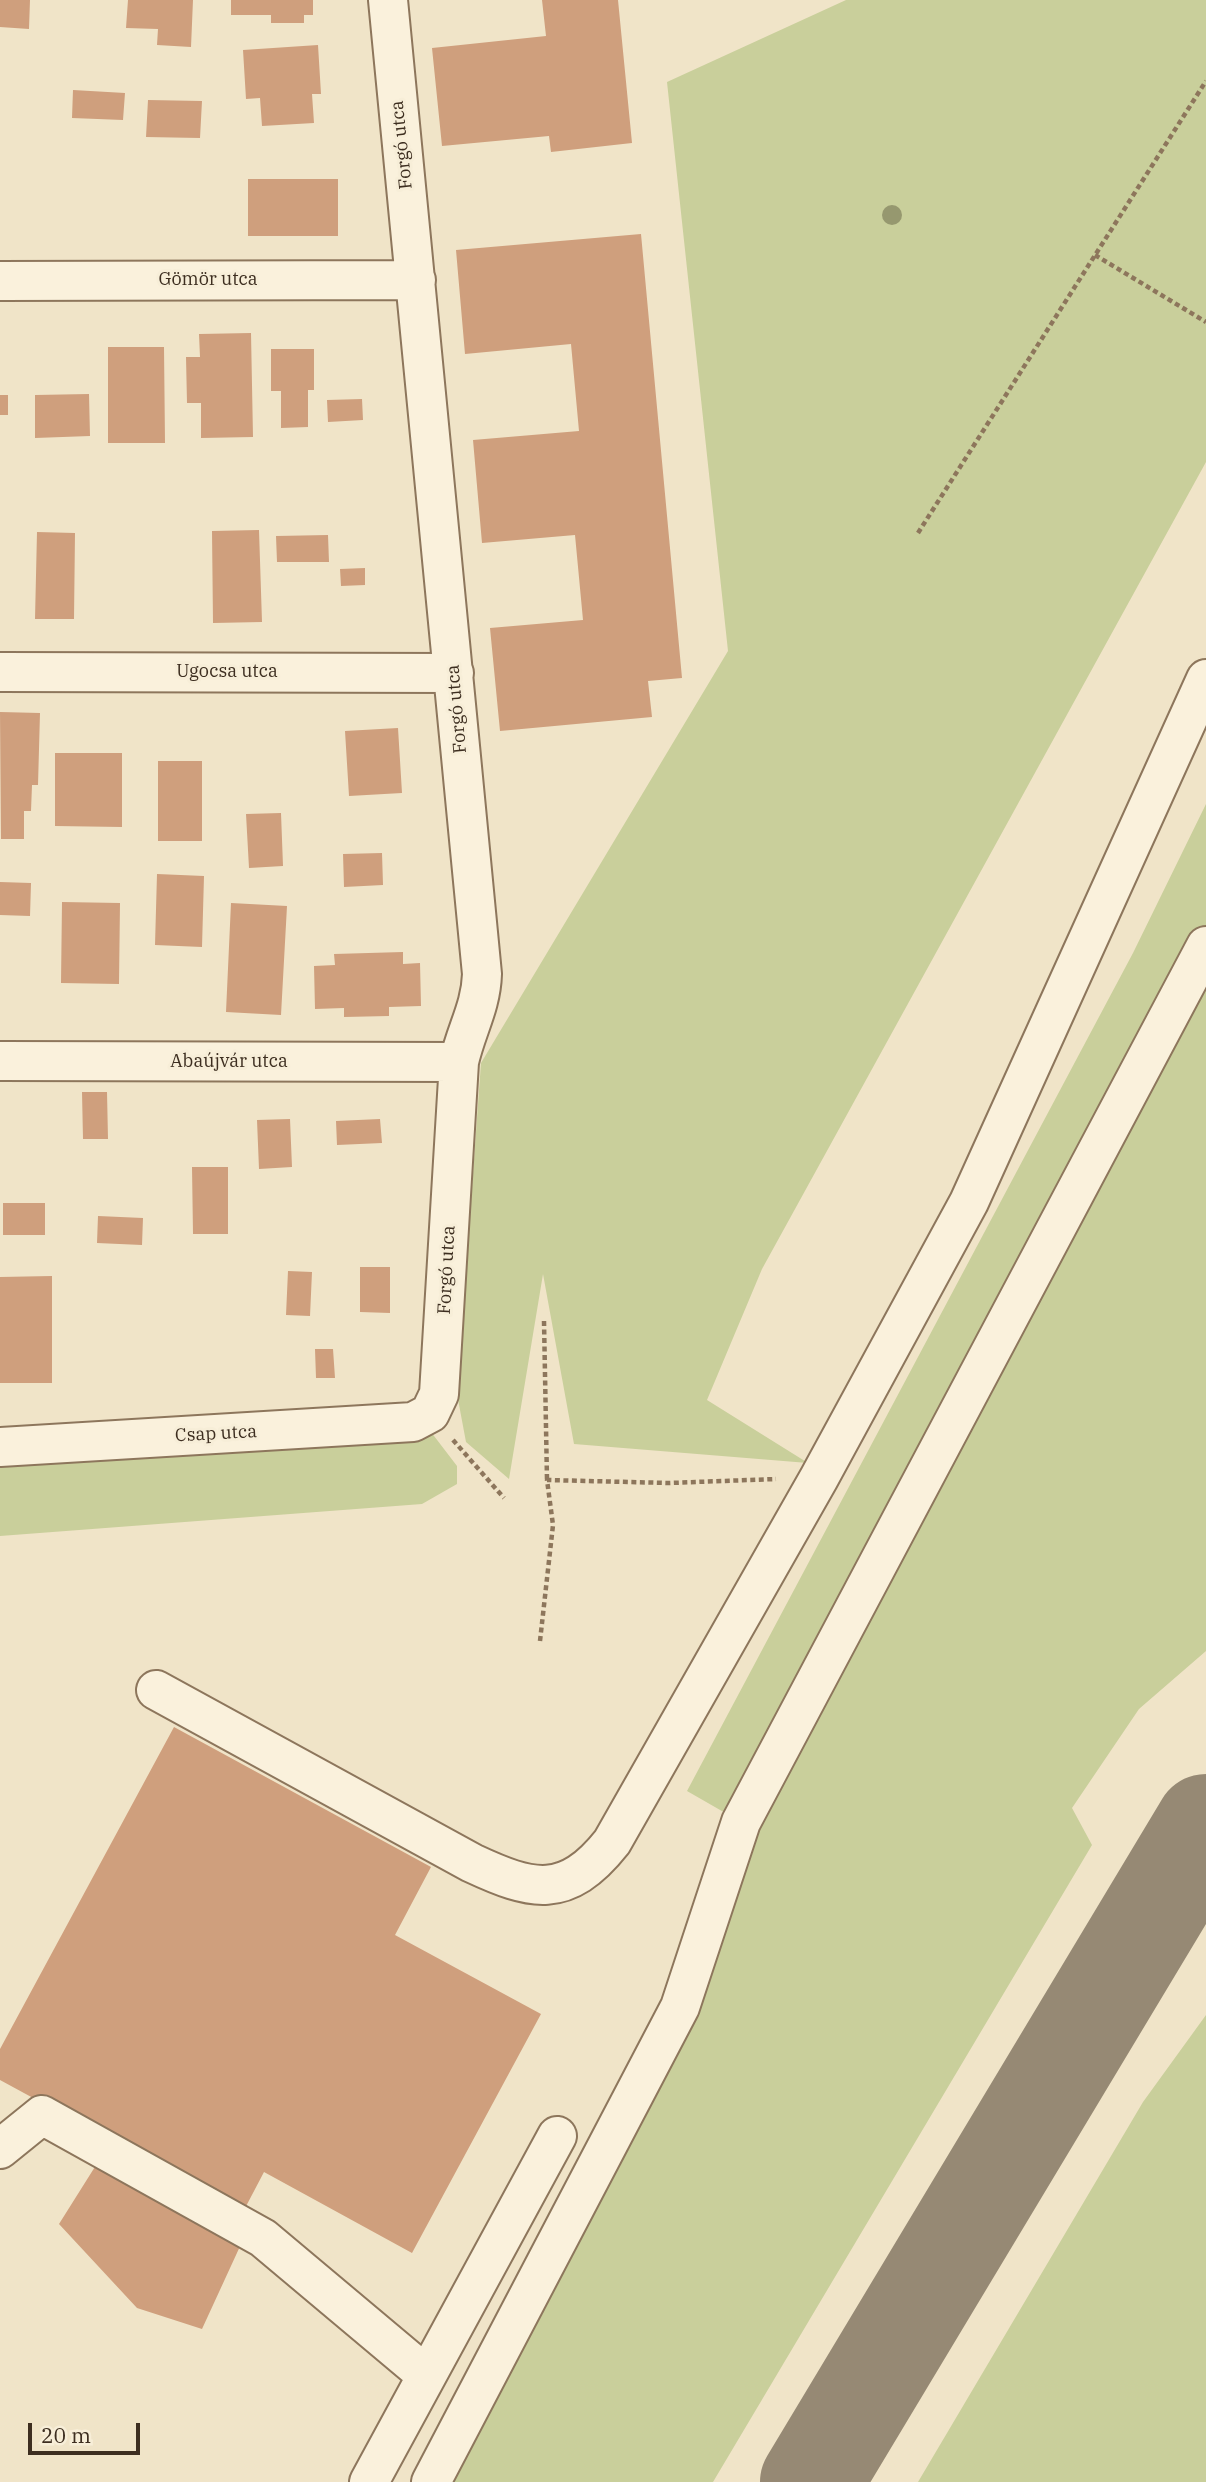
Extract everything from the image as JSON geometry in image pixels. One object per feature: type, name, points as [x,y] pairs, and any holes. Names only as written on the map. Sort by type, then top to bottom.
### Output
[{"type":"street","name":"Forgó utca","points":[[388,0],[482,974],[482,1000],[464,1040],[459,1062],[439,1394],[430,1413]]},
{"type":"street","name":"Gömör utca","points":[[0,281],[416,280]]},
{"type":"street","name":"Ugocsa utca","points":[[0,672],[454,673]]},
{"type":"street","points":[[156,1690],[472,1863],[515,1883],[543,1886],[569,1879],[593,1866],[612,1842],[819,1478],[969,1202],[1206,679]]},
{"type":"street","points":[[431,2482],[680,2007],[741,1822],[1206,946]]},
{"type":"street","name":"Abaújvár utca","points":[[0,1061],[459,1062]]},
{"type":"street","name":"Csap utca","points":[[0,1447],[413,1422],[430,1413]]},
{"type":"street","points":[[0,2149],[42,2115],[263,2238],[425,2374]]},
{"type":"street","points":[[369,2482],[425,2374],[557,2136]]},
{"type":"path","points":[[918,533],[1206,81]]},
{"type":"path","points":[[1095,255],[1206,322]]},
{"type":"path","points":[[540,1642],[553,1525],[547,1480],[544,1321]]},
{"type":"path","points":[[430,1413],[504,1498]]},
{"type":"path","points":[[547,1480],[669,1483],[819,1478]]},
{"type":"green space","points":[[846,0],[1206,0],[1206,462],[762,1269],[707,1400],[808,1463],[574,1444],[543,1274],[509,1479],[466,1442],[457,1394],[481,1063],[728,651],[667,82]]},
{"type":"green space","points":[[1206,804],[1206,1651],[1139,1709],[1072,1808],[1092,1845],[713,2482],[433,2482],[680,2007],[741,1822],[687,1791],[1133,953]]},
{"type":"green space","points":[[431,1432],[457,1466],[457,1484],[422,1504],[0,1536],[0,1462]]},
{"type":"green space","points":[[1206,2015],[1206,2482],[918,2482],[1143,2102]]},
{"type":"building","points":[[0,0],[30,0],[29,29],[0,27]]},
{"type":"building","points":[[128,0],[193,0],[191,47],[157,45],[158,29],[126,28]]},
{"type":"building","points":[[231,0],[313,0],[313,15],[304,15],[304,23],[271,23],[271,15],[231,15]]},
{"type":"building","points":[[542,0],[618,0],[632,143],[551,152],[549,136],[442,146],[432,48],[546,36]]},
{"type":"building","points":[[318,45],[321,94],[312,94],[314,123],[262,126],[260,98],[246,99],[243,50]]},
{"type":"building","points":[[73,90],[125,93],[123,120],[72,118]]},
{"type":"building","points":[[148,100],[202,101],[200,138],[146,137]]},
{"type":"building","points":[[248,179],[338,179],[338,236],[248,236]]},
{"type":"building","points":[[641,234],[682,678],[648,681],[652,717],[500,731],[490,628],[583,620],[575,535],[482,543],[473,440],[579,431],[571,344],[465,354],[456,250]]},
{"type":"building","points":[[251,333],[253,437],[201,438],[201,403],[187,403],[186,357],[200,357],[199,334]]},
{"type":"building","points":[[108,347],[164,347],[165,443],[108,443]]},
{"type":"building","points":[[271,349],[314,349],[314,390],[308,390],[308,427],[281,428],[281,391],[271,391]]},
{"type":"building","points":[[89,394],[90,436],[35,438],[35,395]]},
{"type":"building","points":[[0,395],[8,395],[8,415],[0,415]]},
{"type":"building","points":[[362,399],[363,420],[328,422],[327,400]]},
{"type":"building","points":[[259,530],[262,622],[213,623],[212,531]]},
{"type":"building","points":[[37,532],[75,533],[74,619],[35,619]]},
{"type":"building","points":[[328,535],[329,562],[277,562],[276,536]]},
{"type":"building","points":[[365,568],[365,585],[341,586],[340,569]]},
{"type":"building","points":[[0,712],[40,713],[38,785],[32,785],[31,811],[24,811],[24,839],[1,839]]},
{"type":"building","points":[[398,728],[402,793],[349,796],[345,731]]},
{"type":"building","points":[[55,753],[122,753],[122,827],[55,826]]},
{"type":"building","points":[[158,761],[202,761],[202,841],[158,841]]},
{"type":"building","points":[[281,813],[283,866],[249,868],[246,814]]},
{"type":"building","points":[[382,853],[383,885],[344,887],[343,854]]},
{"type":"building","points":[[157,874],[204,876],[202,947],[155,945]]},
{"type":"building","points":[[0,882],[31,883],[30,916],[0,915]]},
{"type":"building","points":[[62,902],[120,903],[119,984],[61,983]]},
{"type":"building","points":[[231,903],[287,906],[281,1015],[226,1012]]},
{"type":"building","points":[[403,952],[403,964],[420,963],[421,1006],[389,1007],[389,1016],[344,1017],[344,1008],[315,1009],[314,966],[335,965],[334,954]]},
{"type":"building","points":[[82,1092],[107,1092],[108,1139],[83,1139]]},
{"type":"building","points":[[290,1119],[292,1167],[259,1169],[257,1120]]},
{"type":"building","points":[[380,1119],[382,1143],[337,1145],[336,1121]]},
{"type":"building","points":[[192,1167],[228,1167],[228,1234],[193,1234]]},
{"type":"building","points":[[3,1203],[45,1203],[45,1235],[3,1235]]},
{"type":"building","points":[[98,1216],[143,1218],[142,1245],[97,1243]]},
{"type":"building","points":[[360,1267],[390,1267],[390,1313],[360,1312]]},
{"type":"building","points":[[288,1271],[312,1272],[310,1316],[286,1315]]},
{"type":"building","points":[[52,1276],[52,1383],[0,1383],[0,1277]]},
{"type":"building","points":[[315,1349],[333,1349],[335,1378],[316,1378]]},
{"type":"building","points":[[174,1727],[431,1867],[395,1935],[541,2014],[412,2253],[264,2172],[243,2212],[0,2080],[0,2049]]},
{"type":"building","points":[[98,2162],[242,2242],[202,2329],[137,2308],[59,2224]]},
{"type":"taxiway","points":[[811,2482],[1206,1825]]}]
